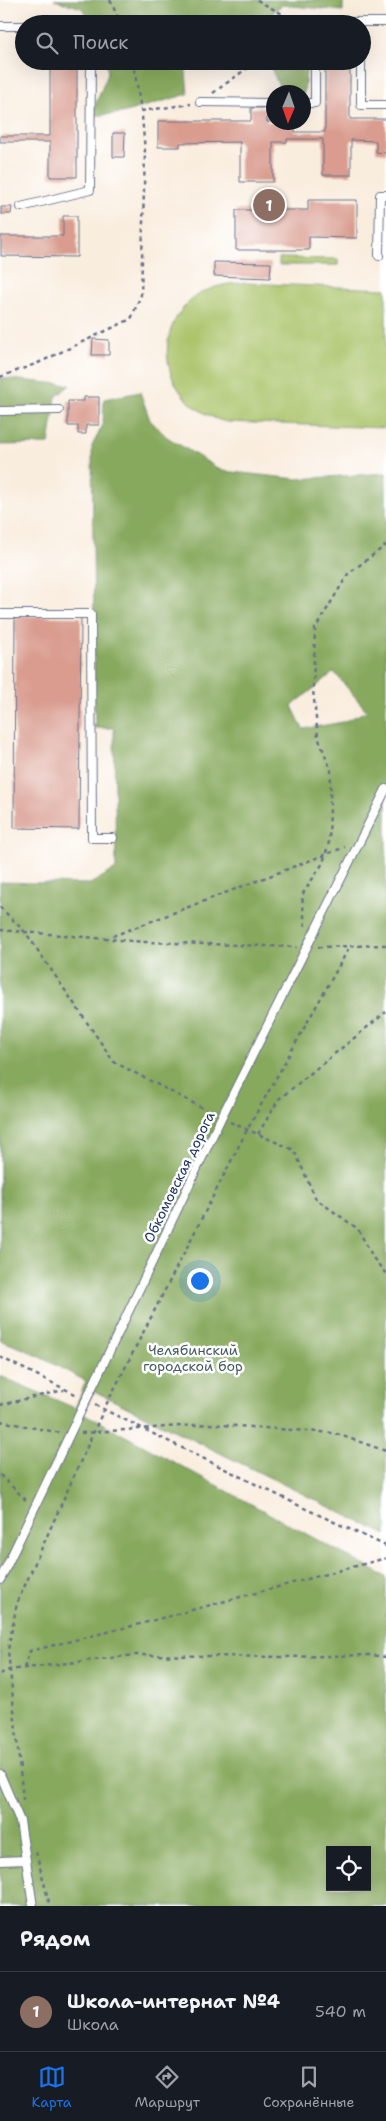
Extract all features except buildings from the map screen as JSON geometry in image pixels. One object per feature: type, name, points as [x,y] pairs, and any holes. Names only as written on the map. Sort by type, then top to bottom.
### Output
[{"type":"lane","points":[[371,23],[386,22]]},
{"type":"lane","points":[[0,26],[15,26]]},
{"type":"lane","points":[[21,208],[90,190],[91,70]]},
{"type":"lane","points":[[311,103],[315,103],[315,70]]},
{"type":"lane","points":[[361,70],[361,105],[386,105]]},
{"type":"lane","points":[[200,102],[266,103]]},
{"type":"lane","points":[[379,256],[380,195],[386,195]]},
{"type":"lane","points":[[0,412],[59,410]]},
{"type":"lane","points":[[0,614],[91,614],[92,838],[113,838]]},
{"type":"lane","name":"Обкомовская дорога","points":[[0,1580],[221,1118],[386,789]]},
{"type":"lane","points":[[0,1774],[20,1821],[33,1906]]},
{"type":"lane","points":[[0,1861],[26,1860]]},
{"type":"path","points":[[110,0],[117,15]]},
{"type":"path","points":[[257,0],[284,15]]},
{"type":"path","points":[[0,377],[38,364],[131,318],[141,294],[145,152],[142,116],[134,70]]},
{"type":"path","points":[[308,947],[302,895],[322,863],[329,842],[330,770],[318,737],[313,690],[315,629],[348,574],[386,545]]},
{"type":"path","points":[[104,939],[325,853],[360,842]]},
{"type":"path","points":[[0,908],[26,933],[114,1062],[221,1118],[294,1150],[316,1199],[358,1229],[374,1259],[386,1274]]},
{"type":"path","points":[[0,930],[145,942],[308,947],[386,945]]},
{"type":"path","points":[[23,1800],[8,1650],[17,1603],[104,1409],[248,1130],[350,946]]},
{"type":"path","points":[[258,1134],[279,1099],[386,1012]]},
{"type":"path","points":[[0,1357],[306,1509],[386,1546]]},
{"type":"path","points":[[0,1405],[66,1390]]},
{"type":"path","points":[[0,1421],[69,1434],[209,1424],[334,1434],[386,1451]]},
{"type":"path","points":[[0,1476],[34,1508]]},
{"type":"path","points":[[24,1668],[30,1652],[386,1558]]},
{"type":"path","points":[[0,1674],[9,1670],[136,1655],[284,1657],[369,1655],[386,1657]]},
{"type":"path","points":[[35,1847],[50,1906]]},
{"type":"green space","points":[[54,0],[343,0],[343,11],[282,5],[272,13],[274,15],[86,15],[82,8]]},
{"type":"green space","points":[[108,70],[186,70],[188,94],[122,113],[91,116]]},
{"type":"green space","points":[[272,70],[306,70],[305,85],[279,85]]},
{"type":"green space","points":[[279,258],[338,259],[338,265],[279,265]]},
{"type":"green space","points":[[243,283],[386,289],[386,428],[226,422],[198,409],[179,390],[169,367],[168,344],[175,321],[190,301],[213,288]]},
{"type":"green space","points":[[0,378],[70,385],[56,397],[49,444],[0,445]]},
{"type":"green space","name":"Челябинский городской бор","points":[[140,392],[150,420],[167,437],[222,471],[298,479],[386,473],[386,1535],[94,1391],[83,1413],[386,1577],[386,1906],[0,1906],[0,1376],[75,1408],[86,1381],[26,1350],[0,1340],[0,882],[90,884],[116,869],[114,728],[95,728],[92,446],[103,425],[104,399]],"holes":[[[334,672],[367,711],[343,722],[303,729],[292,706]]]},
{"type":"place","name":"Школа-интернат №4","points":[[269,205]]}]
